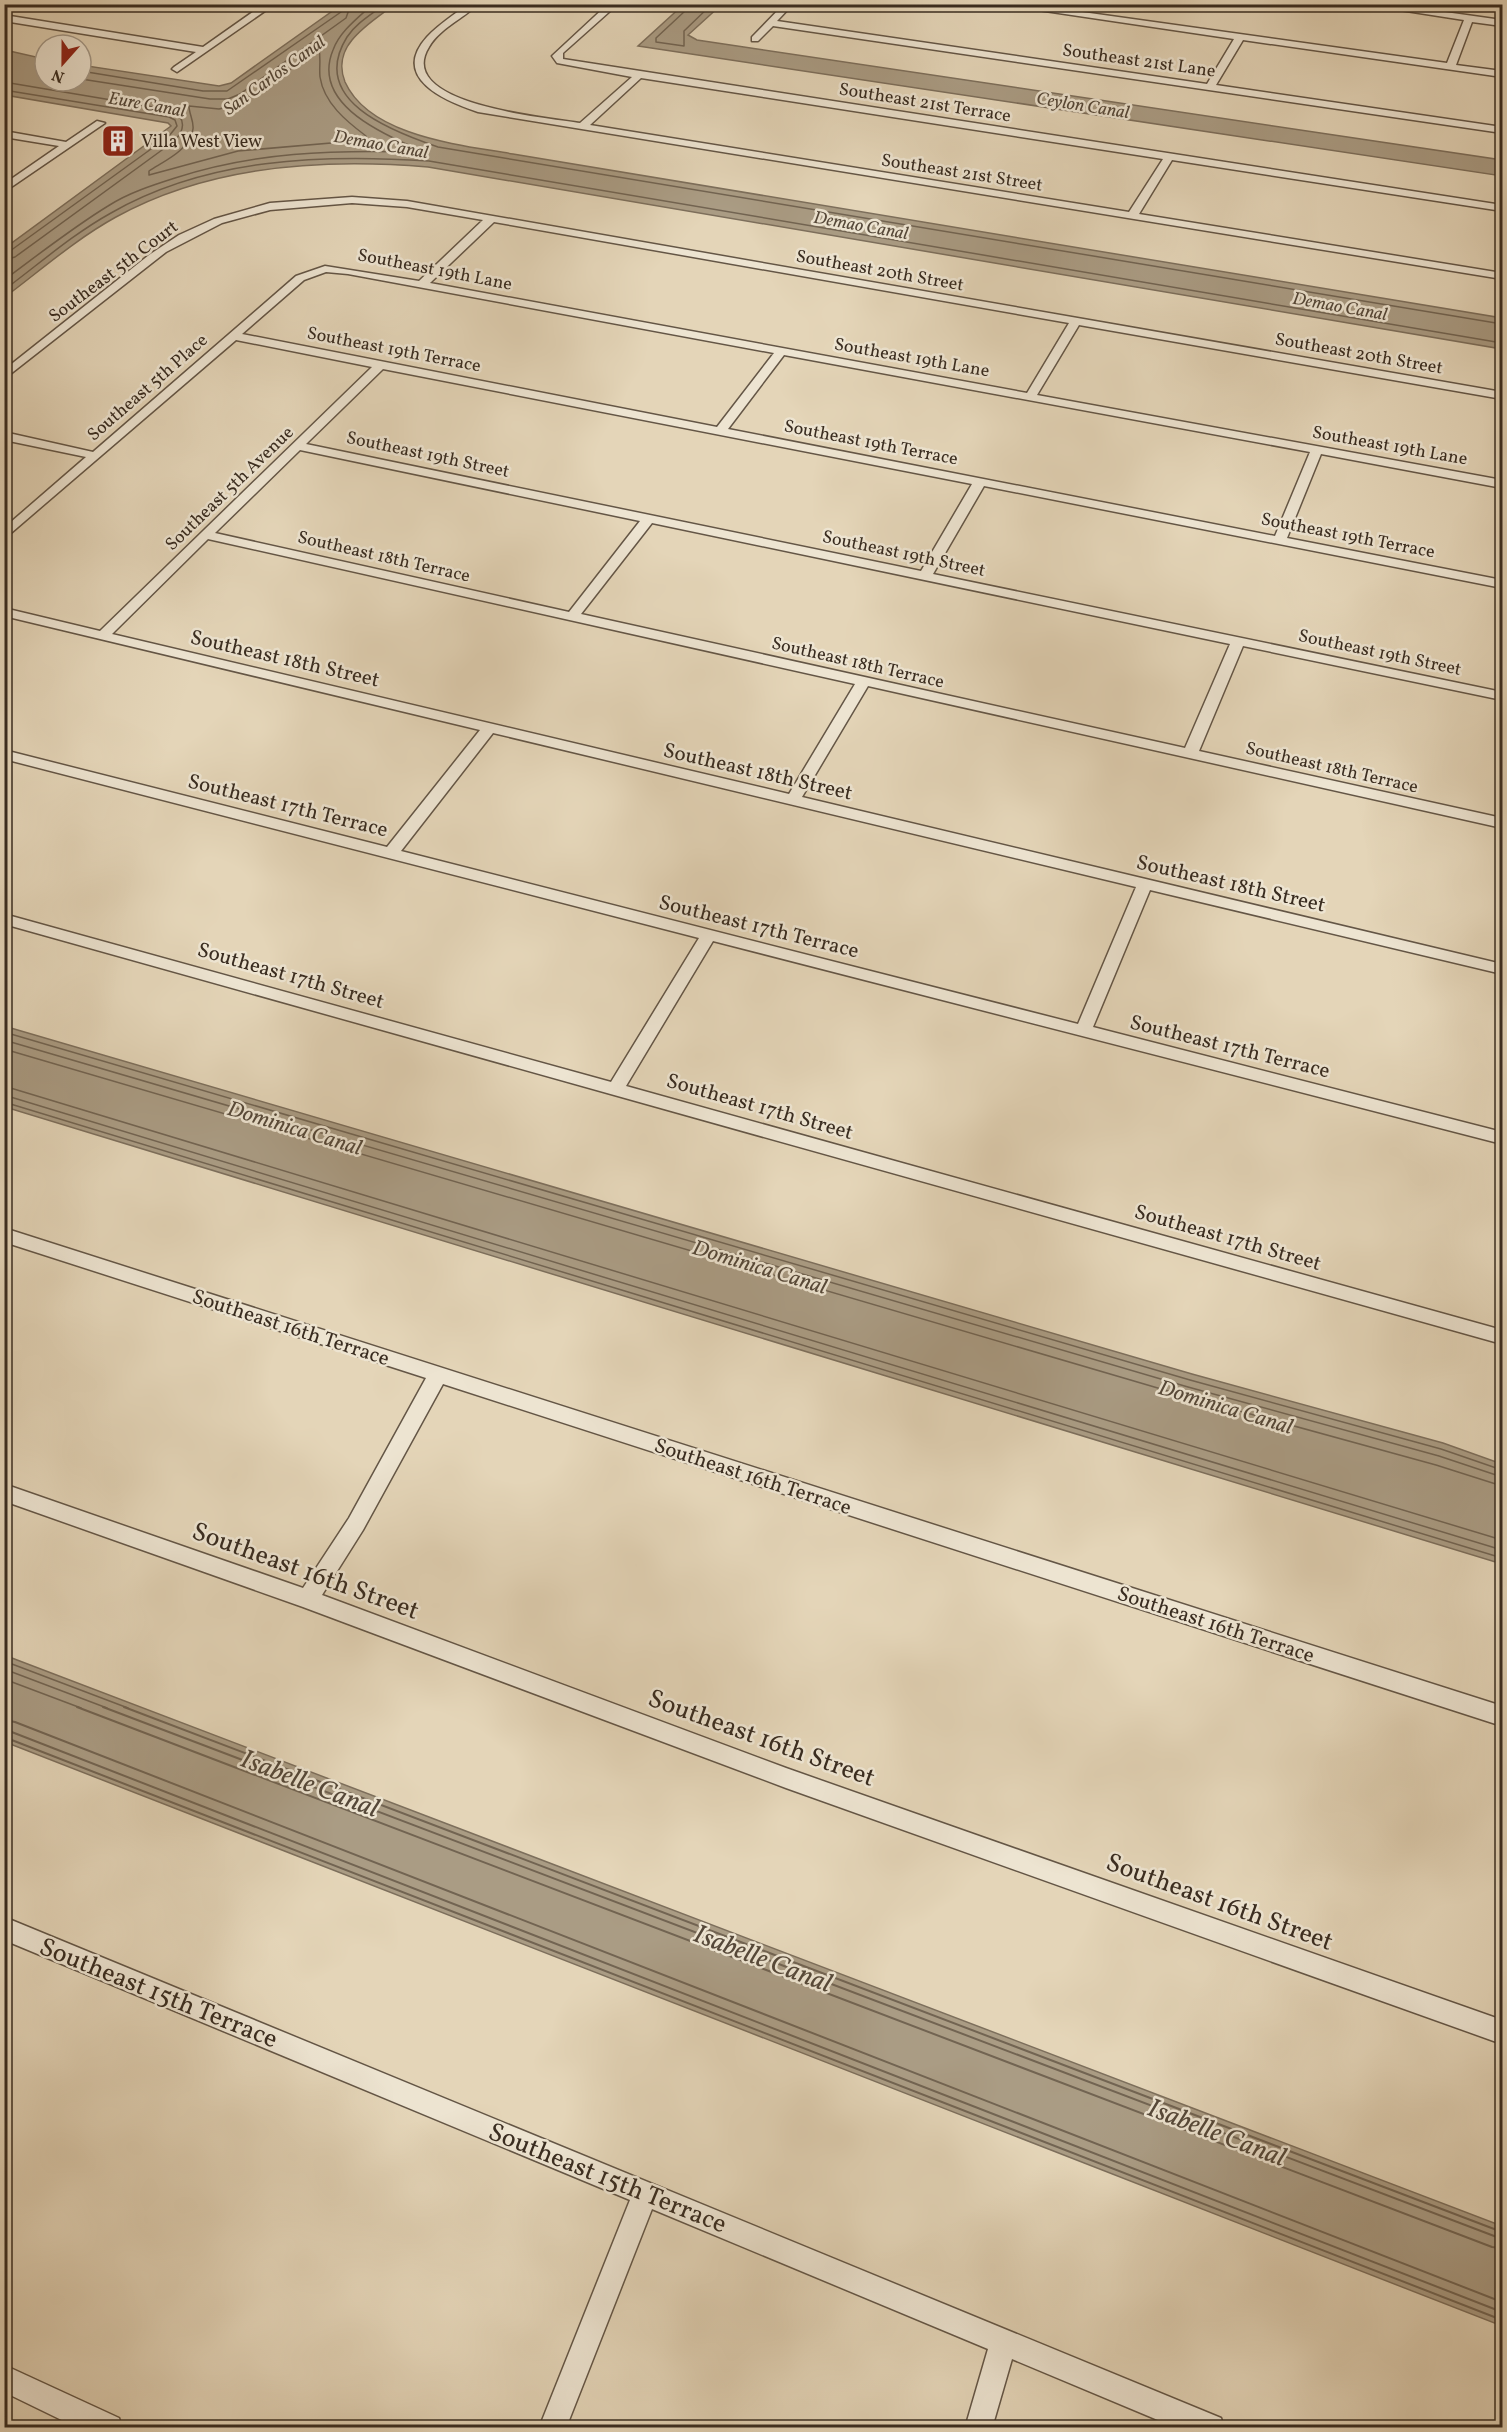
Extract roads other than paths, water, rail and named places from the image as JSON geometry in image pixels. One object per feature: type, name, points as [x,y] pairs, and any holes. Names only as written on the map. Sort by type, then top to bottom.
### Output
[{"type":"street","points":[[177,69],[271,4]]},
{"type":"street","name":"Southeast 21st Street","points":[[474,4],[423,48],[419,61],[425,79],[445,96],[467,106],[495,113],[1503,276]]},
{"type":"street","name":"Southeast 21st Terrace","points":[[614,4],[559,52],[558,58],[574,65],[1503,208]]},
{"type":"street","points":[[755,39],[789,4]]},
{"type":"street","points":[[1002,4],[1503,74]]},
{"type":"street","points":[[1070,14],[1078,4]]},
{"type":"street","points":[[1365,4],[1503,23]]},
{"type":"street","points":[[4,18],[204,50]]},
{"type":"street","points":[[1450,67],[1469,18]]},
{"type":"street","name":"Southeast 21st Lane","points":[[771,23],[1503,130]]},
{"type":"street","points":[[1210,87],[1240,38]]},
{"type":"street","points":[[582,127],[639,75]]},
{"type":"street","points":[[4,189],[100,123]]},
{"type":"street","points":[[4,134],[68,145]]},
{"type":"street","points":[[1132,216],[1170,156]]},
{"type":"street","name":"Southeast 20th Street","points":[[252,211],[308,201],[364,200],[407,204],[1503,395]]},
{"type":"street","name":"Southeast 5th Court","points":[[4,376],[173,243],[205,226],[252,211]]},
{"type":"street","points":[[421,285],[491,219]]},
{"type":"street","name":"Southeast 19th Lane","points":[[316,271],[342,270],[1503,484]]},
{"type":"street","name":"Southeast 5th Place","points":[[4,535],[300,278],[316,271]]},
{"type":"street","points":[[1030,397],[1076,321]]},
{"type":"street","name":"Southeast 19th Terrace","points":[[233,336],[1503,584]]},
{"type":"street","points":[[720,430],[781,351]]},
{"type":"street","name":"Southeast 5th Avenue","points":[[102,636],[380,365]]},
{"type":"street","points":[[4,436],[96,456]]},
{"type":"street","name":"Southeast 19th Street","points":[[298,446],[1503,696]]},
{"type":"street","points":[[1280,540],[1317,450]]},
{"type":"street","points":[[925,576],[980,482]]},
{"type":"street","points":[[572,616],[649,518]]},
{"type":"street","name":"Southeast 18th Terrace","points":[[206,535],[1503,824]]},
{"type":"street","name":"Southeast 18th Street","points":[[4,612],[1503,969]]},
{"type":"street","points":[[1190,754],[1238,641]]},
{"type":"street","points":[[793,800],[864,681]]},
{"type":"street","points":[[391,853],[489,728]]},
{"type":"street","name":"Southeast 17th Terrace","points":[[4,754],[1503,1138]]},
{"type":"street","points":[[1084,1030],[1144,885]]},
{"type":"street","name":"Southeast 17th Street","points":[[4,919],[1503,1337]]},
{"type":"street","points":[[616,1089],[709,935]]},
{"type":"street","name":"Southeast 16th Terrace","points":[[4,1234],[1503,1716]]},
{"type":"street","points":[[308,1599],[356,1524],[438,1375]]},
{"type":"street","name":"Southeast 16th Street","points":[[4,1492],[308,1599],[786,1778],[1503,2032]]},
{"type":"street","name":"Southeast 15th Terrace","points":[[4,1928],[1211,2427]]},
{"type":"street","points":[[552,2427],[646,2193]]},
{"type":"street","points":[[978,2427],[1004,2342]]},
{"type":"street","points":[[4,2379],[109,2427]]},
{"type":"water","points":[[395,4],[373,20],[349,45],[342,60],[342,71],[345,82],[357,101],[396,127],[419,135],[469,147],[1502,318],[1502,349],[428,167],[389,164],[308,165],[268,169],[190,186],[152,200],[101,226],[5,297],[5,248],[171,126],[168,123],[5,95],[5,50],[33,56],[33,93],[93,93],[93,67],[219,86],[231,83],[341,5]]},
{"type":"water","name":"Ceylon Canal","points":[[683,5],[721,5],[688,35],[697,40],[1502,160],[1502,176],[638,46]]},
{"type":"water","name":"Dominica Canal","points":[[4,1026],[1192,1374],[1443,1443],[1502,1464],[1502,1564],[5,1107]]},
{"type":"water","name":"Isabelle Canal","points":[[4,1655],[1502,2226],[1502,2326],[5,1742]]},
{"type":"place","name":"Villa West View","points":[[118,141]]},
{"type":"water label","name":"San Carlos Canal","points":[[274,75]]},
{"type":"water label","name":"Eure Canal","points":[[147,104]]},
{"type":"water label","name":"Demao Canal","points":[[381,144]]},
{"type":"water label","name":"Demao Canal","points":[[861,225]]},
{"type":"water label","name":"Demao Canal","points":[[1340,306]]}]
